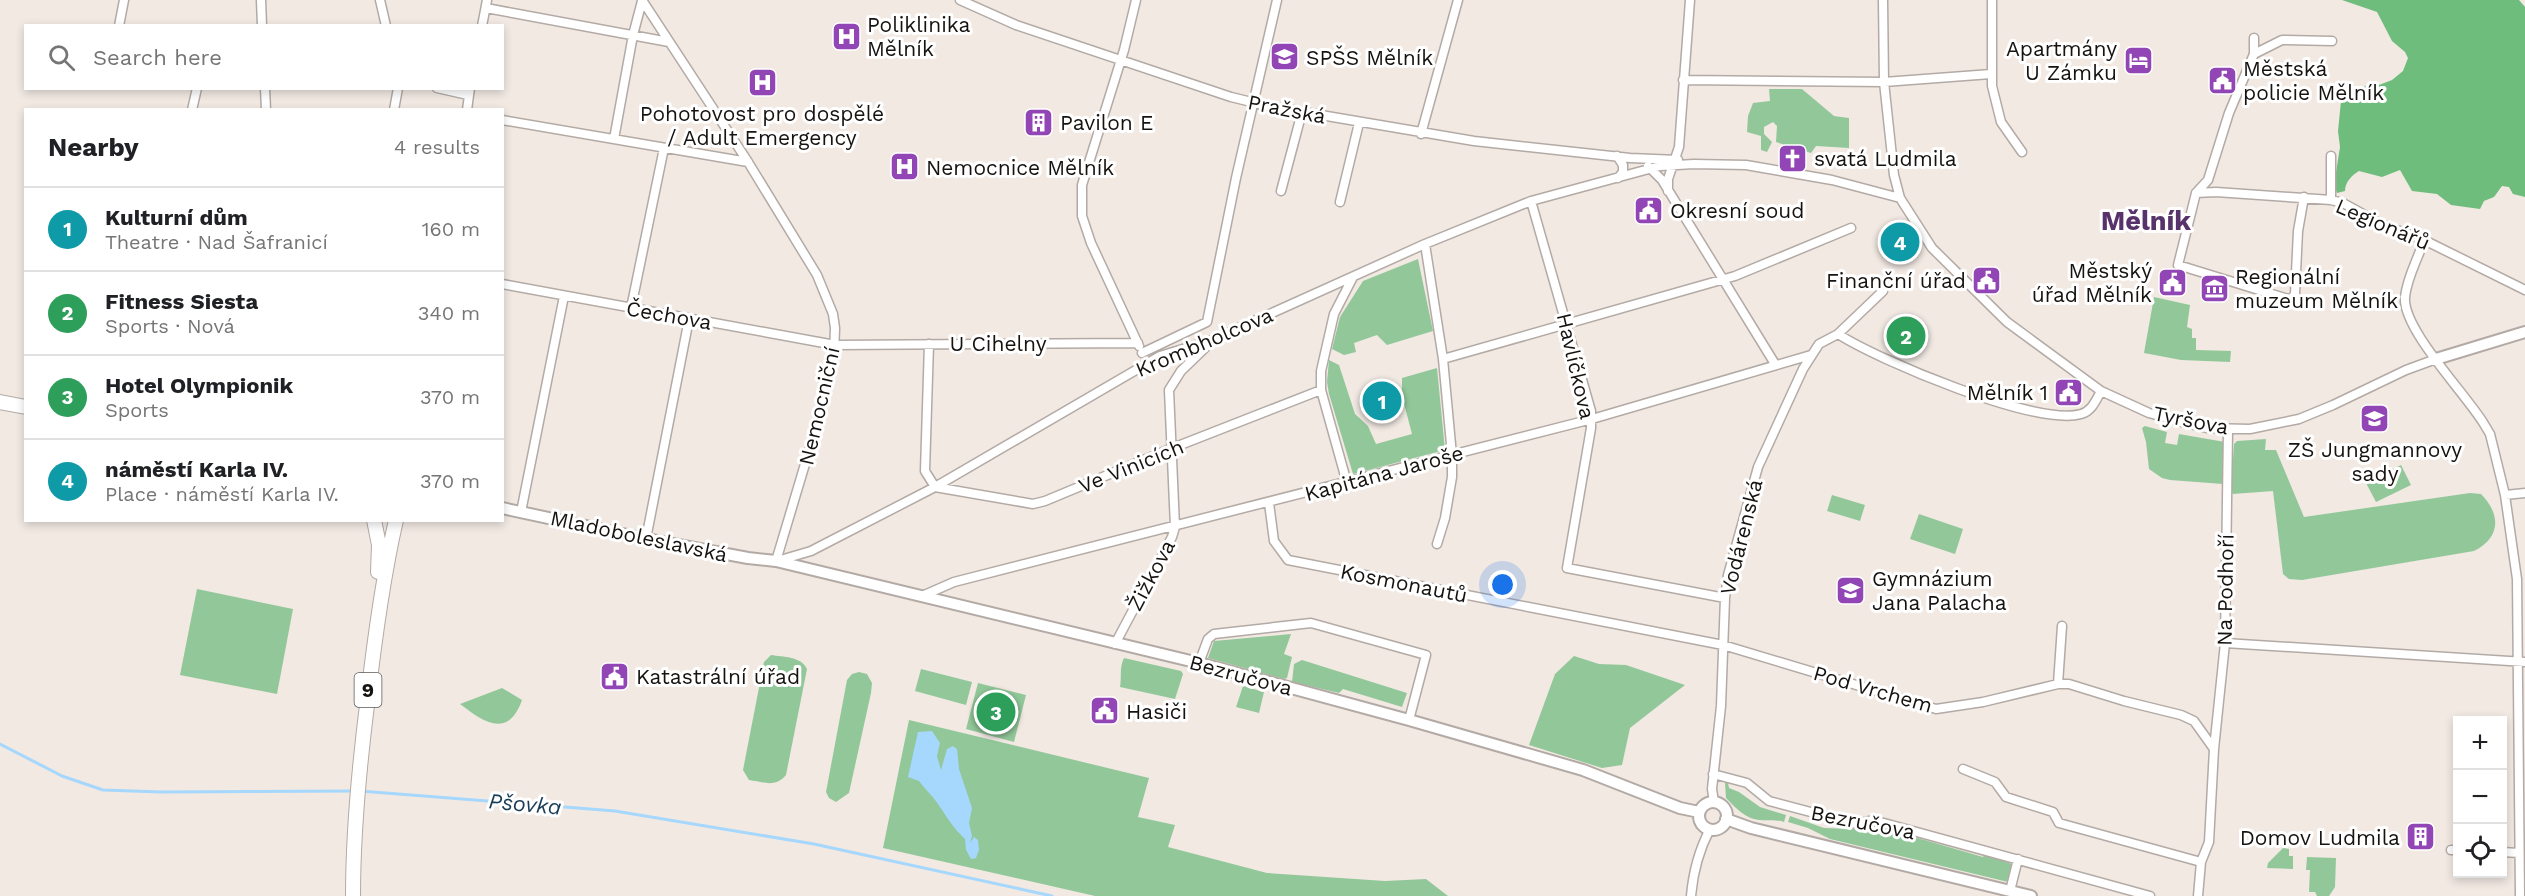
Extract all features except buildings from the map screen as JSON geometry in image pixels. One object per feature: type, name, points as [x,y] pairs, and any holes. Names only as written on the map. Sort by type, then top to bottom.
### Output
[{"type":"main road","points":[[0,402],[24,407]]},
{"type":"main road","name":"9","points":[[374,522],[379,545],[377,569],[381,594]]},
{"type":"main road","name":"9","points":[[385,522],[389,548]]},
{"type":"main road","name":"9","points":[[353,896],[353,848],[358,786],[381,594],[396,522]]},
{"type":"main road","name":"9","points":[[344,896],[353,848]]},
{"type":"street","points":[[119,24],[124,0]]},
{"type":"street","points":[[261,0],[262,24]]},
{"type":"street","points":[[380,0],[386,24]]},
{"type":"street","name":"Pražská","points":[[960,0],[1016,25],[1253,102],[1421,134],[1617,156],[1673,166],[1690,164]]},
{"type":"street","points":[[1136,0],[1121,60],[1082,185],[1082,216],[1090,243],[1146,363]]},
{"type":"street","points":[[1142,354],[1207,322],[1277,0]]},
{"type":"street","points":[[1421,134],[1458,0]]},
{"type":"street","points":[[1668,191],[1679,147],[1690,0]]},
{"type":"street","name":"Tyršova","points":[[1883,0],[1884,82],[1894,175],[1900,198],[1932,248],[2007,322],[2101,391],[2149,413],[2207,428],[2228,430],[2270,427],[2299,419],[2333,405],[2406,370],[2525,332]]},
{"type":"street","points":[[1992,0],[1991,74],[2001,122],[2022,152]]},
{"type":"street","points":[[614,139],[633,35],[642,1]]},
{"type":"street","name":"Nemocniční","points":[[642,1],[748,162],[817,275],[833,314],[835,345],[818,424],[776,561]]},
{"type":"street","points":[[482,24],[486,4],[669,42]]},
{"type":"street","points":[[2254,38],[2254,54],[2229,113],[2208,180],[2196,193],[2178,265],[2260,292],[2292,298],[2295,294],[2298,231],[2304,197]]},
{"type":"street","points":[[2254,54],[2282,40],[2332,41]]},
{"type":"street","points":[[1683,81],[1884,82],[1991,74]]},
{"type":"street","points":[[192,108],[197,90]]},
{"type":"street","points":[[265,90],[266,108]]},
{"type":"street","points":[[394,108],[398,90]]},
{"type":"street","points":[[453,90],[469,92],[466,108]]},
{"type":"street","points":[[1281,191],[1302,112]]},
{"type":"street","points":[[504,120],[748,162]]},
{"type":"street","points":[[1340,202],[1359,123]]},
{"type":"street","points":[[631,308],[664,148]]},
{"type":"street","points":[[1617,156],[1622,162],[1623,169],[1618,178]]},
{"type":"street","points":[[2331,156],[2331,200]]},
{"type":"street","name":"Pražská","points":[[1630,158],[1652,168],[1690,164],[1746,165],[1832,180],[1900,198]]},
{"type":"street","points":[[1652,168],[1775,364]]},
{"type":"street","name":"Krombholcova","points":[[776,561],[811,551],[934,487],[1160,356],[1212,340],[1425,244],[1531,201],[1652,168]]},
{"type":"street","name":"Legionářů","points":[[2196,193],[2304,197],[2343,203],[2384,225],[2424,240],[2525,290]]},
{"type":"street","name":"Havlíčkova","points":[[1531,201],[1568,324],[1592,419],[1567,568],[1725,598]]},
{"type":"street","points":[[1443,359],[1723,280],[1851,228]]},
{"type":"street","points":[[2424,240],[2408,280],[2404,299],[2410,320],[2490,434],[2505,495],[2521,578],[2520,896]]},
{"type":"street","points":[[1425,244],[1443,359],[1452,455],[1452,477],[1445,518],[1437,544]]},
{"type":"street","points":[[1347,483],[1321,390],[1321,371],[1334,314],[1353,277],[1351,278]]},
{"type":"street","name":"Čechova","points":[[504,284],[835,345]]},
{"type":"street","name":"Kapitána Jaroše","points":[[922,596],[954,582],[1592,419],[1811,355],[1819,344],[1838,334],[1883,291]]},
{"type":"street","points":[[521,512],[564,296]]},
{"type":"street","points":[[646,539],[690,319]]},
{"type":"street","points":[[1838,334],[1855,345],[1900,366],[1990,399],[2037,411],[2069,415],[2081,414],[2087,412],[2101,391]]},
{"type":"street","name":"Žižkova","points":[[1116,644],[1172,537],[1175,527],[1169,390],[1181,371],[1212,340]]},
{"type":"street","name":"U Cihelny","points":[[835,345],[1138,343]]},
{"type":"street","points":[[930,344],[925,471],[934,487]]},
{"type":"street","name":"Vodárenská","points":[[1714,802],[1712,789],[1721,706],[1728,575],[1758,467],[1781,413],[1811,355]]},
{"type":"street","name":"Ve Vinicích","points":[[934,487],[1033,504],[1045,501],[1321,390]]},
{"type":"street","name":"Na Podhoří","points":[[2214,749],[2226,643],[2228,430]]},
{"type":"street","points":[[2505,495],[2525,493]]},
{"type":"street","name":"Kosmonautů","points":[[1269,503],[1274,541],[1288,560],[1723,645]]},
{"type":"street","name":"Mladoboleslavská","points":[[504,508],[646,539],[776,561]]},
{"type":"street","name":"Bezručova","points":[[776,561],[1199,663],[1409,720],[1583,770],[1664,802],[1699,812]]},
{"type":"street","points":[[1199,663],[1208,639],[1214,634],[1311,623],[1426,655],[1409,720]]},
{"type":"street","points":[[2058,684],[2062,626]]},
{"type":"street","points":[[2226,643],[2521,661]]},
{"type":"street","name":"Pod Vrchem","points":[[1723,645],[1936,710],[1983,702],[2058,684],[2069,684],[2181,715],[2194,721],[2214,749]]},
{"type":"street","points":[[2198,896],[2201,862],[2209,842],[2214,749]]},
{"type":"street","points":[[1963,769],[1995,782],[2006,797],[2053,812],[2060,824],[2201,862]]},
{"type":"street","name":"Bezručova","points":[[1713,774],[1747,783],[1769,801],[1856,824],[1873,820],[2150,896]]},
{"type":"street","points":[[1714,802],[1725,809],[1726,819],[1720,828],[1710,829],[1700,821],[1699,812],[1706,803],[1714,802]]},
{"type":"street","name":"Bezručova","points":[[1726,819],[1751,828],[2031,896]]},
{"type":"street","points":[[1691,896],[1692,879],[1703,843],[1710,829]]},
{"type":"street","points":[[2507,852],[2519,853]]},
{"type":"street","points":[[2010,891],[2018,859]]},
{"type":"green space","points":[[2342,0],[2519,0],[2525,7],[2525,197],[2513,194],[2509,187],[2502,186],[2494,197],[2484,201],[2480,209],[2451,205],[2437,194],[2412,191],[2400,170],[2382,177],[2359,171],[2349,179],[2345,191],[2337,193],[2334,185],[2340,147],[2338,131],[2341,101],[2367,85],[2379,85],[2392,80],[2403,71],[2408,58],[2405,52],[2392,41],[2377,12]]},
{"type":"green space","points":[[1769,89],[1802,89],[1834,116],[1849,118],[1849,148],[1816,146],[1811,153],[1776,142],[1777,126],[1773,122],[1764,127],[1764,134],[1772,142],[1767,152],[1761,150],[1761,136],[1747,132],[1748,116],[1753,103],[1770,101]]},
{"type":"green space","points":[[1418,259],[1433,331],[1387,345],[1377,335],[1354,343],[1356,352],[1344,355],[1332,349],[1340,317],[1363,281]]},
{"type":"green space","points":[[2154,297],[2190,305],[2187,327],[2192,329],[2192,338],[2196,338],[2196,350],[2231,351],[2230,362],[2181,360],[2144,353]]},
{"type":"green space","points":[[1329,360],[1339,365],[1355,414],[1368,426],[1376,444],[1412,434],[1402,396],[1402,378],[1437,368],[1445,450],[1353,474],[1329,394],[1327,382]]},
{"type":"green space","points":[[2145,426],[2167,432],[2165,443],[2177,445],[2179,434],[2225,442],[2223,484],[2170,480],[2162,478],[2149,469],[2142,428]]},
{"type":"green space","points":[[2266,439],[2265,450],[2276,450],[2304,517],[2470,493],[2481,494],[2488,502],[2495,517],[2493,533],[2483,546],[2474,551],[2302,580],[2289,579],[2283,574],[2273,491],[2233,494],[2231,490],[2234,444],[2237,441]]},
{"type":"green space","points":[[2401,465],[2411,485],[2376,502],[2366,483]]},
{"type":"green space","points":[[1832,495],[1865,505],[1860,521],[1827,511]]},
{"type":"green space","points":[[1919,514],[1963,529],[1955,554],[1910,539]]},
{"type":"green space","points":[[197,589],[293,609],[277,694],[180,675]]},
{"type":"green space","points":[[1291,634],[1284,654],[1292,657],[1287,678],[1284,679],[1208,658],[1214,641]]},
{"type":"green space","points":[[771,655],[796,659],[807,669],[786,775],[778,782],[769,783],[749,780],[743,770],[764,662]]},
{"type":"green space","points":[[1574,656],[1599,664],[1626,665],[1685,685],[1630,728],[1622,765],[1602,768],[1529,745],[1555,674]]},
{"type":"green space","points":[[1124,658],[1181,671],[1183,674],[1175,699],[1120,687]]},
{"type":"green space","points":[[1302,660],[1407,693],[1402,707],[1343,689],[1339,693],[1292,682],[1294,664]]},
{"type":"green space","points":[[921,669],[972,682],[966,705],[915,691]]},
{"type":"green space","points":[[859,672],[867,674],[872,683],[871,693],[849,793],[836,802],[829,798],[826,792],[847,680],[852,674]]},
{"type":"green space","points":[[978,683],[1026,695],[1014,742],[966,729]]},
{"type":"green space","points":[[1243,686],[1264,692],[1259,713],[1236,707]]},
{"type":"green space","points":[[502,688],[522,700],[510,720],[502,723],[486,721],[460,704]]},
{"type":"green space","points":[[909,720],[1149,778],[1138,817],[1175,825],[1168,847],[1267,873],[1385,881],[1426,879],[1448,896],[1095,896],[883,848]]},
{"type":"green space","points":[[1725,783],[1728,783],[1729,788],[1739,792],[1760,807],[1786,815],[1784,822],[1759,820],[1745,815],[1726,798]]},
{"type":"green space","points":[[1790,816],[1824,828],[1855,829],[1873,825],[1983,857],[1985,854],[2014,865],[2008,882],[1830,839],[1808,828],[1788,822]]},
{"type":"green space","points":[[2283,848],[2289,849],[2289,856],[2293,856],[2293,869],[2267,868],[2268,863]]},
{"type":"green space","points":[[2307,857],[2336,858],[2335,887],[2329,896],[2317,896],[2315,892],[2309,892],[2310,870],[2306,870]]},
{"type":"water","points":[[932,731],[940,743],[937,756],[941,770],[947,749],[953,746],[957,749],[959,769],[972,808],[969,823],[972,836],[970,843],[974,837],[978,840],[979,850],[976,858],[971,859],[966,850],[965,839],[919,781],[908,777],[918,732]]},
{"type":"waterway","name":"Pšovka","points":[[0,744],[62,776],[103,790],[354,791]]},
{"type":"waterway","name":"Pšovka","points":[[360,791],[615,811],[814,844],[1052,896]]},
{"type":"place","name":"Poliklinika Mělník","points":[[846,36]]},
{"type":"place","name":"SPŠS Mělník","points":[[1285,57]]},
{"type":"place","name":"Apartmány U Zámku","points":[[2138,60]]},
{"type":"place","name":"Městská policie Mělník","points":[[2222,80]]},
{"type":"place","name":"Pohotovost pro dospělé / Adult Emergency","points":[[762,82]]},
{"type":"place","name":"Pavilon E","points":[[1039,122]]},
{"type":"place","name":"svatá Ludmila","points":[[1793,158]]},
{"type":"place","name":"Nemocnice Mělník","points":[[905,167]]},
{"type":"place","name":"Okresní soud","points":[[1649,210]]},
{"type":"place","name":"náměstí Karla IV.","points":[[1900,242]]},
{"type":"place","name":"Finanční úřad","points":[[1987,280]]},
{"type":"place","name":"Městský úřad Mělník","points":[[2173,282]]},
{"type":"place","name":"Regionální muzeum Mělník","points":[[2214,288]]},
{"type":"place","name":"Fitness Siesta","points":[[1906,336]]},
{"type":"place","name":"Mělník 1","points":[[2069,392]]},
{"type":"place","name":"Kulturní dům","points":[[1382,401]]},
{"type":"place","name":"ZŠ Jungmannovy sady","points":[[2375,418]]},
{"type":"place","name":"Gymnázium Jana Palacha","points":[[1851,590]]},
{"type":"place","name":"Katastrální úřad","points":[[615,676]]},
{"type":"place","name":"Hasiči","points":[[1105,711]]},
{"type":"place","name":"Hotel Olympionik","points":[[996,712]]},
{"type":"place","name":"Domov Ludmila","points":[[2421,837]]},
{"type":"district","name":"Mělník","points":[[2146,221]]}]
